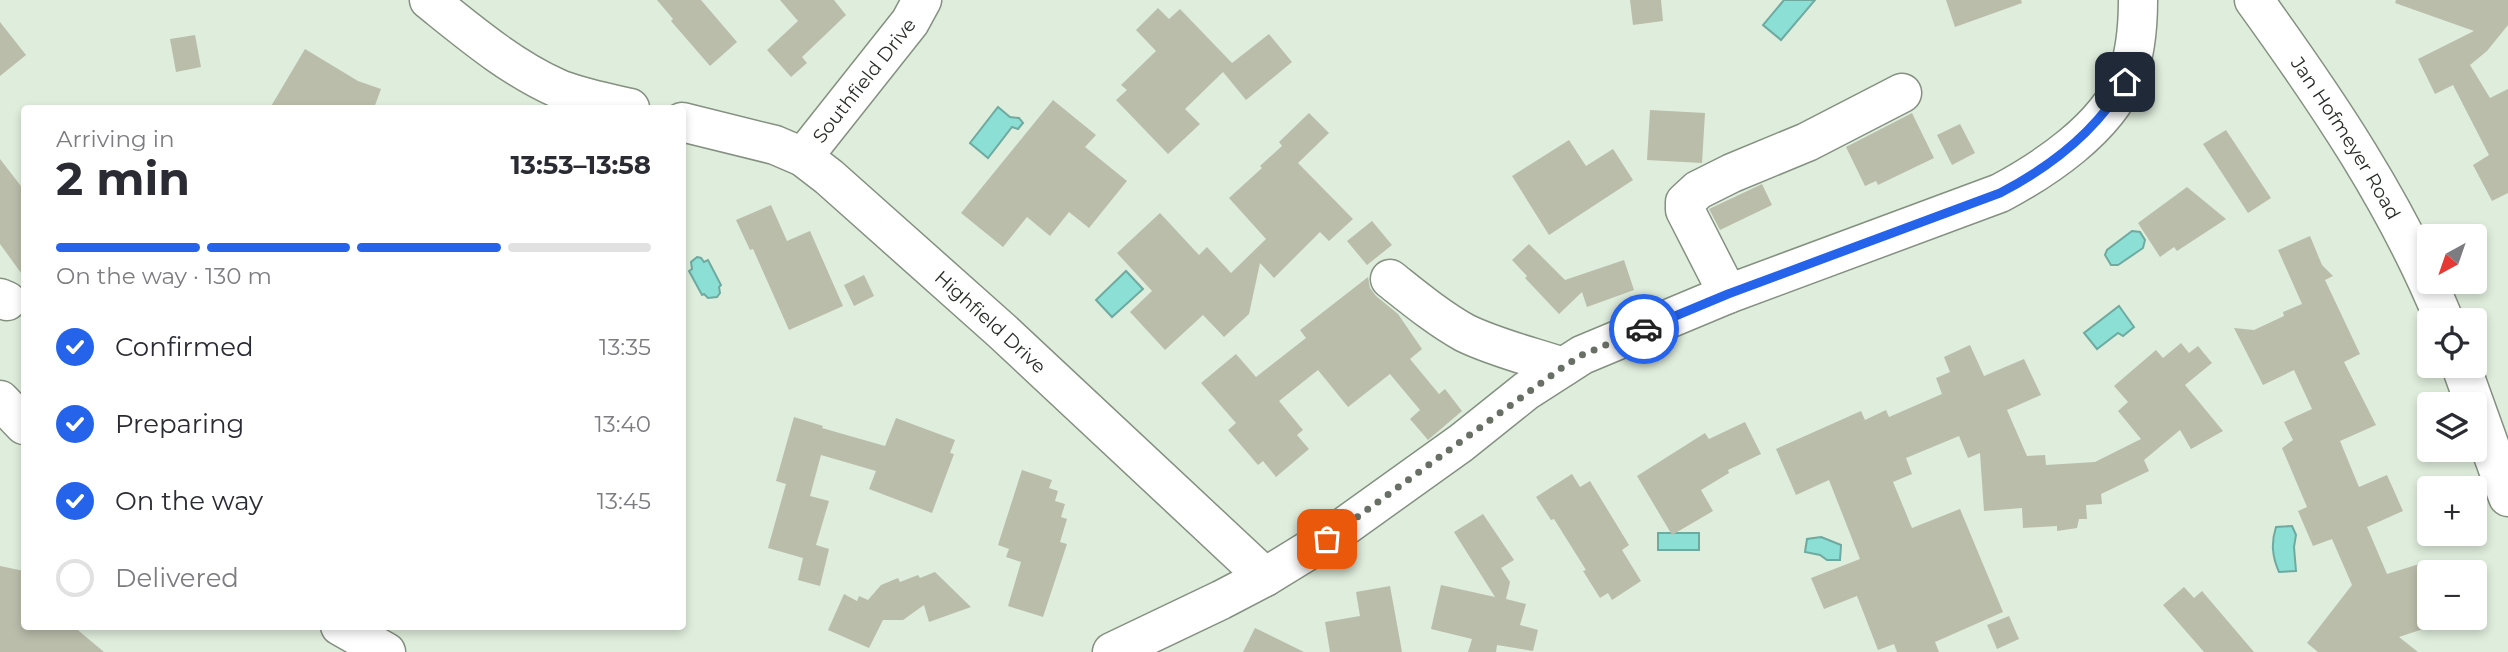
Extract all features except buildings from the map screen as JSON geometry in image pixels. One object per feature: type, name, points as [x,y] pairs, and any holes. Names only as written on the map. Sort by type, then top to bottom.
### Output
[{"type":"street","points":[[429,0],[477,39],[533,76],[559,89],[619,105]]},
{"type":"street","name":"Southfield Drive","points":[[803,157],[910,22],[922,0]]},
{"type":"street","name":"Jan Hofmeyer Road","points":[[2254,0],[2314,84],[2397,217],[2439,308]]},
{"type":"street","points":[[1112,652],[1156,633],[1265,577],[1366,512],[1461,443],[1526,391],[1563,367],[1615,340],[1728,294],[2000,193],[2041,169],[2093,126],[2115,97],[2131,64],[2145,4]]},
{"type":"street","points":[[1728,294],[1685,210],[1686,201],[1698,190],[1807,142],[1902,93]]},
{"type":"street","name":"Highfield Drive","points":[[686,123],[775,145],[803,157],[829,177],[1003,332],[1265,577]]},
{"type":"street","points":[[1390,279],[1427,309],[1464,332],[1563,367]]},
{"type":"street","points":[[2466,378],[2508,497]]},
{"type":"street","points":[[0,400],[21,422]]},
{"type":"street","points":[[347,630],[386,652]]},
{"type":"water","points":[[1784,0],[1815,0],[1781,40],[1763,25]]},
{"type":"water","points":[[998,107],[1023,123],[1018,129],[1012,127],[988,158],[970,143]]},
{"type":"water","points":[[2132,231],[2140,232],[2145,240],[2143,248],[2118,265],[2111,265],[2105,255],[2107,250]]},
{"type":"water","points":[[697,257],[704,262],[708,260],[721,285],[717,297],[708,298],[702,295],[689,271],[692,269],[691,262]]},
{"type":"water","points":[[1126,271],[1143,289],[1112,317],[1096,300]]},
{"type":"water","points":[[2119,306],[2134,327],[2123,336],[2118,333],[2097,349],[2084,333]]},
{"type":"water","points":[[2292,526],[2296,535],[2296,571],[2279,572],[2273,550],[2276,527]]},
{"type":"water","points":[[1658,533],[1699,533],[1699,550],[1658,550]]},
{"type":"water","points":[[1821,537],[1841,545],[1840,560],[1827,560],[1820,555],[1805,552],[1807,539]]},
{"type":"way so far","points":[[1327,539],[1461,443],[1526,391],[1582,355],[1644,329]]},
{"type":"route","points":[[1644,329],[1728,294],[2000,193],[2025,180],[2072,145],[2093,126],[2125,82]]}]
